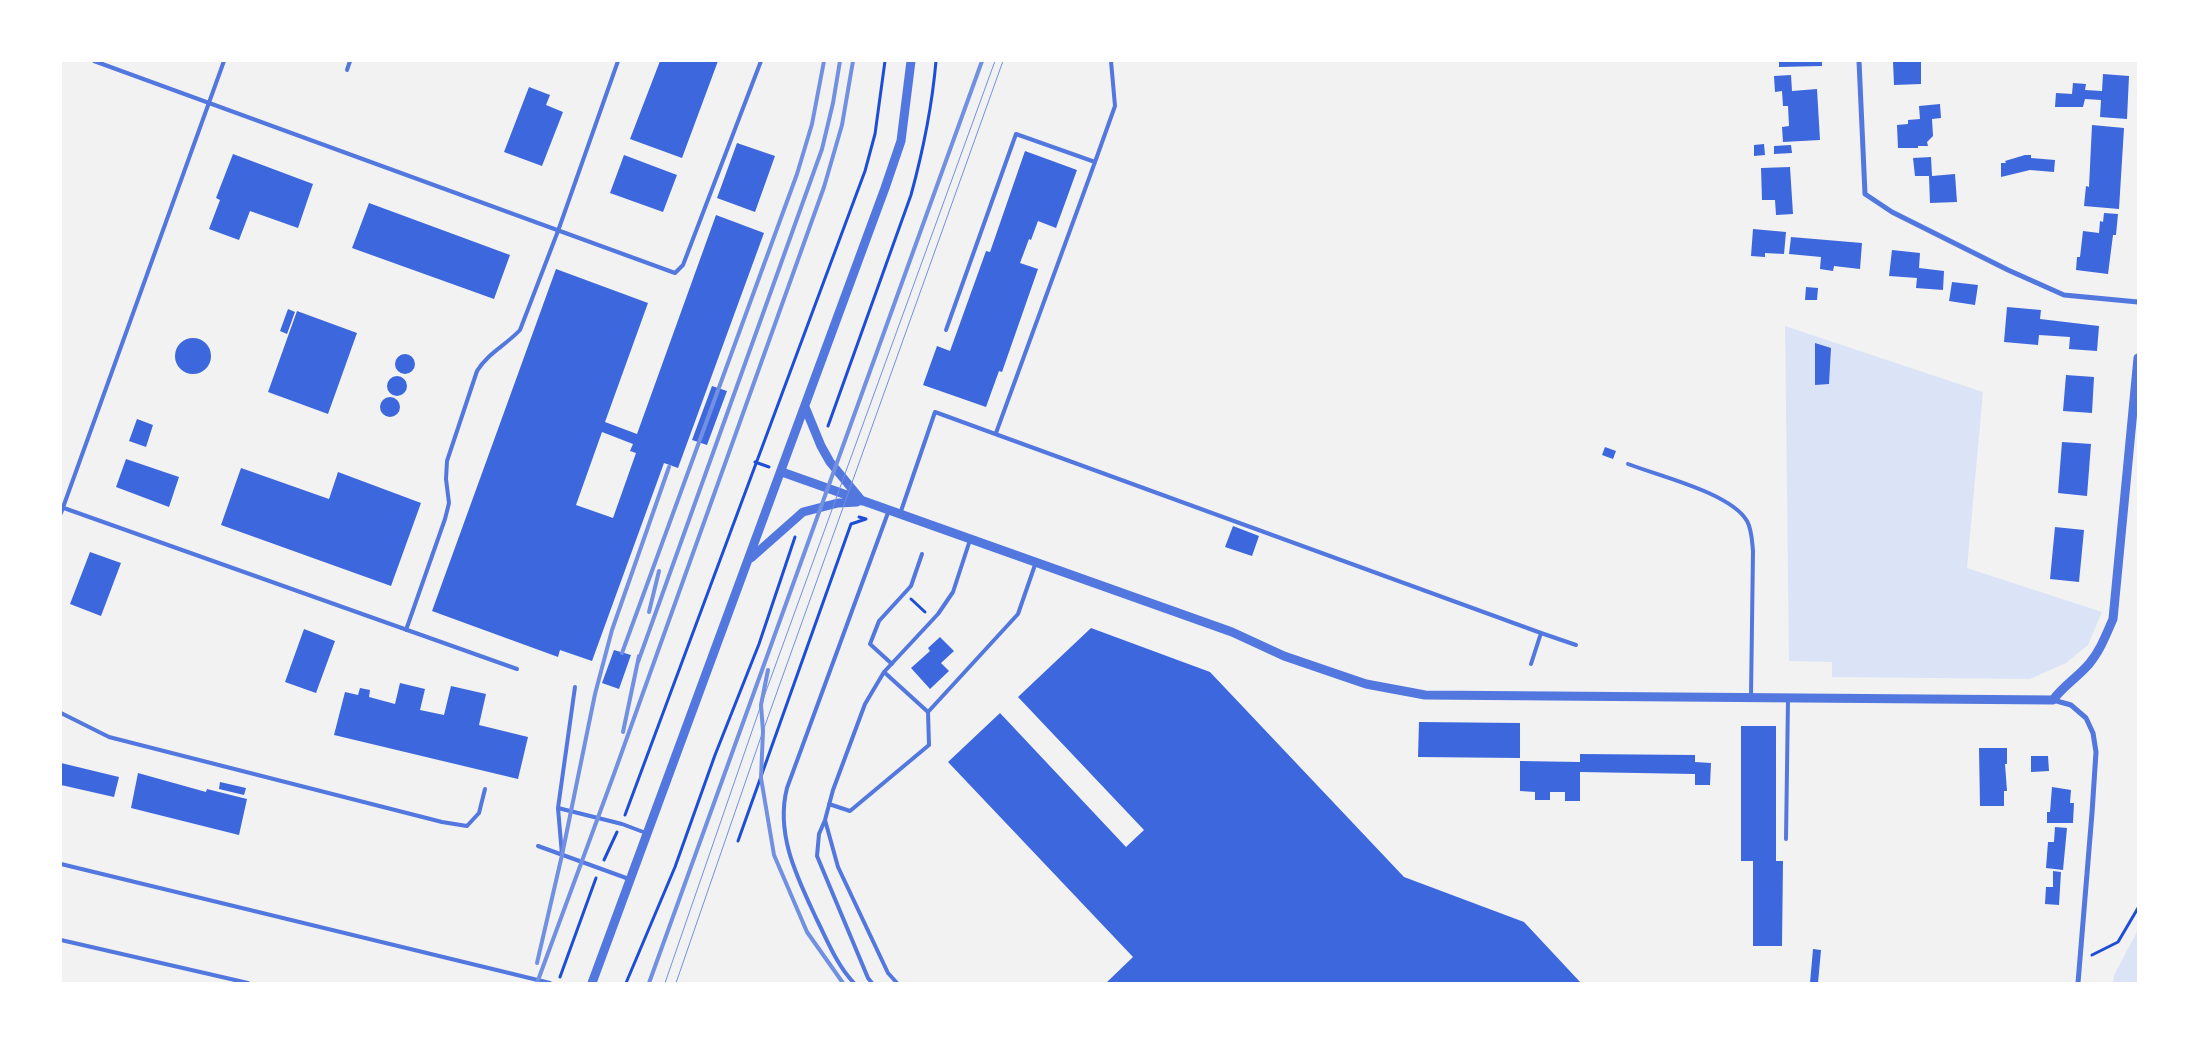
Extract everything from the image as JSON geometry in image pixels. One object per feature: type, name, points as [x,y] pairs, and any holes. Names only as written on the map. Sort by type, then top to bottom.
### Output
[{"type":"street","points":[[592,983],[646,833],[858,266],[901,141],[911,61]]},
{"type":"street","points":[[1859,61],[1865,194],[1892,212],[2008,270],[2064,295],[2138,302]]},
{"type":"street","points":[[2052,700],[2063,686],[2088,666],[2100,649],[2113,619],[2138,358]]},
{"type":"street","points":[[805,407],[821,446],[830,462],[862,501]]},
{"type":"street","points":[[782,472],[1232,632],[1284,656],[1366,684],[1425,695],[2052,700],[2071,706],[2086,718],[2093,733],[2096,752],[2078,983]]},
{"type":"street","points":[[749,560],[803,512],[838,503],[862,501]]},
{"type":"lane","points":[[94,61],[675,273],[683,265],[761,61]]},
{"type":"lane","points":[[61,513],[224,61]]},
{"type":"lane","points":[[347,70],[350,61]]},
{"type":"lane","points":[[406,630],[445,519],[449,503],[446,479],[447,461],[477,371],[485,358],[511,340],[520,330],[558,231],[618,61]]},
{"type":"lane","points":[[996,434],[1115,106],[1111,61]]},
{"type":"lane","points":[[946,330],[1016,134],[1096,162]]},
{"type":"lane","points":[[899,514],[936,412],[1576,646]]},
{"type":"lane","points":[[1628,464],[1721,498],[1735,507],[1747,521],[1751,531],[1754,551],[1751,698]]},
{"type":"lane","points":[[62,508],[517,669]]},
{"type":"lane","points":[[854,983],[838,963],[797,877],[789,852],[784,811],[787,788],[889,510]]},
{"type":"lane","points":[[872,983],[868,978],[817,856],[819,834],[865,704],[884,672],[932,620],[953,592],[970,538]]},
{"type":"lane","points":[[892,664],[870,644],[879,621],[911,586],[922,554]]},
{"type":"lane","points":[[829,804],[850,811],[929,745],[928,712],[1018,614],[1036,562]]},
{"type":"lane","points":[[1531,664],[1541,633]]},
{"type":"lane","points":[[884,672],[928,712]]},
{"type":"lane","points":[[562,855],[558,808],[576,687]]},
{"type":"lane","points":[[1786,839],[1788,698]]},
{"type":"lane","points":[[61,713],[109,737],[442,822],[467,826],[480,813],[485,789]]},
{"type":"lane","points":[[558,808],[622,824],[646,833]]},
{"type":"lane","points":[[825,820],[838,867],[888,973],[897,983]]},
{"type":"lane","points":[[538,846],[630,879]]},
{"type":"lane","points":[[61,864],[550,983]]},
{"type":"lane","points":[[61,940],[248,983]]},
{"type":"path","points":[[558,983],[600,868],[622,824],[865,171],[875,134],[885,61]]},
{"type":"path","points":[[821,446],[911,196],[921,160],[932,100],[936,61]]},
{"type":"path","points":[[738,841],[851,524],[866,519],[857,516]]},
{"type":"path","points":[[626,983],[675,867],[715,756],[759,644],[797,531]]},
{"type":"path","points":[[905,592],[932,620]]},
{"type":"path","points":[[2079,962],[2118,942],[2138,908]]},
{"type":"shaded area","points":[[1785,326],[1983,392],[1967,568],[2102,612],[2088,645],[2066,663],[2030,679],[1832,677],[1832,662],[1789,661]]},
{"type":"shaded area","points":[[2138,930],[2138,983],[2113,983],[2114,975]]},
{"type":"building","points":[[660,61],[718,61],[682,158],[630,139]]},
{"type":"building","points":[[1779,61],[1822,61],[1822,66],[1779,67]]},
{"type":"building","points":[[1893,61],[1921,61],[1921,84],[1894,85]]},
{"type":"building","points":[[2103,74],[2129,76],[2127,119],[2100,117],[2101,100],[2085,99],[2083,107],[2055,107],[2056,93],[2072,94],[2073,83],[2086,84],[2085,90],[2102,91]]},
{"type":"building","points":[[1791,75],[1792,91],[1817,89],[1820,140],[1783,142],[1782,127],[1789,126],[1788,106],[1783,106],[1782,91],[1775,92],[1774,76]]},
{"type":"building","points":[[529,87],[550,95],[546,105],[563,112],[542,166],[504,152]]},
{"type":"building","points":[[1940,104],[1941,118],[1932,119],[1933,136],[1927,142],[1928,146],[1898,148],[1897,125],[1908,124],[1908,120],[1920,119],[1919,106]]},
{"type":"building","points":[[2092,125],[2124,128],[2119,209],[2084,206],[2086,186],[2089,187]]},
{"type":"building","points":[[737,143],[775,156],[755,212],[717,198]]},
{"type":"building","points":[[1764,144],[1765,155],[1754,156],[1754,145]]},
{"type":"building","points":[[1791,145],[1792,153],[1774,154],[1774,146]]},
{"type":"building","points":[[1025,151],[1077,170],[1056,228],[1038,221],[1031,240],[1029,239],[1020,263],[1038,269],[1002,372],[999,371],[986,407],[923,385],[937,346],[950,351],[986,251],[990,252]]},
{"type":"building","points":[[233,154],[313,184],[298,228],[250,211],[239,240],[209,229],[220,200],[216,198]]},
{"type":"building","points":[[624,155],[677,175],[663,212],[610,193]]},
{"type":"building","points":[[2031,155],[2031,158],[2055,160],[2054,172],[2030,170],[2001,177],[2001,163],[2006,163],[2005,161]]},
{"type":"building","points":[[1931,157],[1932,176],[1955,174],[1957,202],[1930,203],[1929,176],[1915,176],[1913,158]]},
{"type":"building","points":[[1790,167],[1793,214],[1776,215],[1775,200],[1762,200],[1761,168]]},
{"type":"building","points":[[369,203],[510,255],[494,299],[352,248]]},
{"type":"building","points":[[2104,213],[2118,214],[2108,274],[2076,270],[2077,257],[2080,257],[2083,231],[2099,233],[2100,221],[2103,222]]},
{"type":"building","points":[[716,215],[764,233],[678,468],[664,463],[592,661],[560,650],[558,657],[432,611],[556,269],[648,303],[605,422],[637,434]],"holes":[[[602,432],[633,444],[630,451],[636,453],[613,518],[576,505]]]},
{"type":"building","points":[[1753,229],[1786,232],[1784,254],[1765,253],[1765,257],[1751,256]]},
{"type":"building","points":[[1791,237],[1862,243],[1860,269],[1834,266],[1833,271],[1820,269],[1821,257],[1789,254]]},
{"type":"building","points":[[1892,250],[1920,253],[1919,268],[1944,271],[1943,290],[1916,288],[1917,278],[1889,276]]},
{"type":"building","points":[[1952,282],[1978,285],[1975,305],[1949,301]]},
{"type":"building","points":[[1806,287],[1818,288],[1817,300],[1805,300]]},
{"type":"building","points":[[2007,307],[2041,310],[2040,319],[2099,326],[2097,351],[2069,349],[2070,337],[2039,335],[2038,345],[2004,342]]},
{"type":"building","points":[[288,309],[295,312],[287,334],[280,331]]},
{"type":"building","points":[[297,311],[357,333],[328,414],[268,392]]},
{"type":"building","points":[[193,338],[200,339],[206,343],[210,349],[210,363],[206,369],[200,373],[193,374],[186,373],[180,369],[176,363],[175,356],[176,349],[180,343],[186,339]]},
{"type":"building","points":[[1815,343],[1831,348],[1829,384],[1815,385]]},
{"type":"building","points":[[401,354],[409,354],[415,360],[415,368],[409,374],[401,374],[395,368],[395,360]]},
{"type":"building","points":[[2066,375],[2094,377],[2092,413],[2063,411]]},
{"type":"building","points":[[393,376],[401,376],[407,382],[407,390],[401,396],[393,396],[387,390],[387,382]]},
{"type":"building","points":[[712,386],[727,391],[707,445],[692,440]]},
{"type":"building","points":[[386,397],[394,397],[400,403],[400,411],[394,417],[386,417],[380,411],[380,403]]},
{"type":"building","points":[[137,419],[153,425],[146,447],[129,441]]},
{"type":"building","points":[[2062,442],[2091,444],[2087,496],[2058,493]]},
{"type":"building","points":[[1605,447],[1616,451],[1613,459],[1602,455]]},
{"type":"building","points":[[126,459],[179,477],[169,507],[116,487]]},
{"type":"building","points":[[241,468],[329,499],[338,472],[421,503],[391,586],[221,525]]},
{"type":"building","points":[[1233,526],[1259,536],[1252,556],[1225,547]]},
{"type":"building","points":[[2055,527],[2084,530],[2079,582],[2050,579]]},
{"type":"building","points":[[90,552],[121,563],[101,616],[70,604]]},
{"type":"building","points":[[1091,628],[1210,672],[1404,877],[1524,922],[1581,983],[1106,983],[1133,957],[948,762],[1000,713],[1126,847],[1144,830],[1018,697]]},
{"type":"building","points":[[304,629],[335,641],[316,693],[285,682]]},
{"type":"building","points":[[940,637],[954,651],[941,663],[949,671],[930,689],[911,668],[930,651],[928,648]]},
{"type":"building","points":[[614,650],[631,655],[619,689],[602,683]]},
{"type":"building","points":[[400,683],[425,689],[420,710],[444,715],[451,686],[486,694],[479,725],[528,737],[518,779],[334,735],[345,692],[358,695],[360,688],[370,690],[369,697],[395,704]]},
{"type":"building","points":[[1419,722],[1520,723],[1520,758],[1418,757]]},
{"type":"building","points":[[1741,726],[1776,726],[1776,861],[1783,861],[1782,946],[1753,946],[1753,861],[1741,861]]},
{"type":"building","points":[[1979,748],[2007,748],[2007,764],[2005,764],[2007,791],[2004,791],[2004,806],[1980,806]]},
{"type":"building","points":[[1580,754],[1695,755],[1695,762],[1711,763],[1710,785],[1695,785],[1695,774],[1580,772],[1580,801],[1565,801],[1565,792],[1550,792],[1550,800],[1535,800],[1535,792],[1520,791],[1520,761],[1580,762]]},
{"type":"building","points":[[2031,756],[2048,756],[2049,771],[2031,772]]},
{"type":"building","points":[[61,763],[119,777],[114,797],[61,785]]},
{"type":"building","points":[[138,773],[206,792],[207,789],[247,799],[239,835],[131,808]]},
{"type":"building","points":[[220,782],[246,788],[244,795],[219,789]]},
{"type":"building","points":[[2052,787],[2071,790],[2070,803],[2074,803],[2073,823],[2047,823],[2047,812],[2050,812]]},
{"type":"building","points":[[2055,827],[2067,828],[2063,870],[2046,868],[2048,842],[2054,842]]},
{"type":"building","points":[[2053,871],[2061,872],[2059,905],[2045,904],[2046,887],[2053,887]]},
{"type":"building","points":[[1813,949],[1821,950],[1818,983],[1810,983]]},
{"type":"tram line","points":[[665,983],[761,705],[995,61]]},
{"type":"tram line","points":[[676,983],[763,731],[1003,61]]},
{"type":"railway","points":[[622,653],[797,174],[812,124],[824,61]]},
{"type":"railway","points":[[638,662],[822,149],[833,103],[840,61]]},
{"type":"railway","points":[[537,983],[614,774],[824,187],[842,125],[853,61]]},
{"type":"railway","points":[[649,983],[982,61]]},
{"type":"railway","points":[[537,963],[562,855],[595,694],[612,630],[669,467]]},
{"type":"railway","points":[[649,612],[659,571]]},
{"type":"railway","points":[[623,732],[639,656]]},
{"type":"railway","points":[[768,670],[761,705],[763,731],[761,778],[774,855],[807,932],[843,983]]}]
